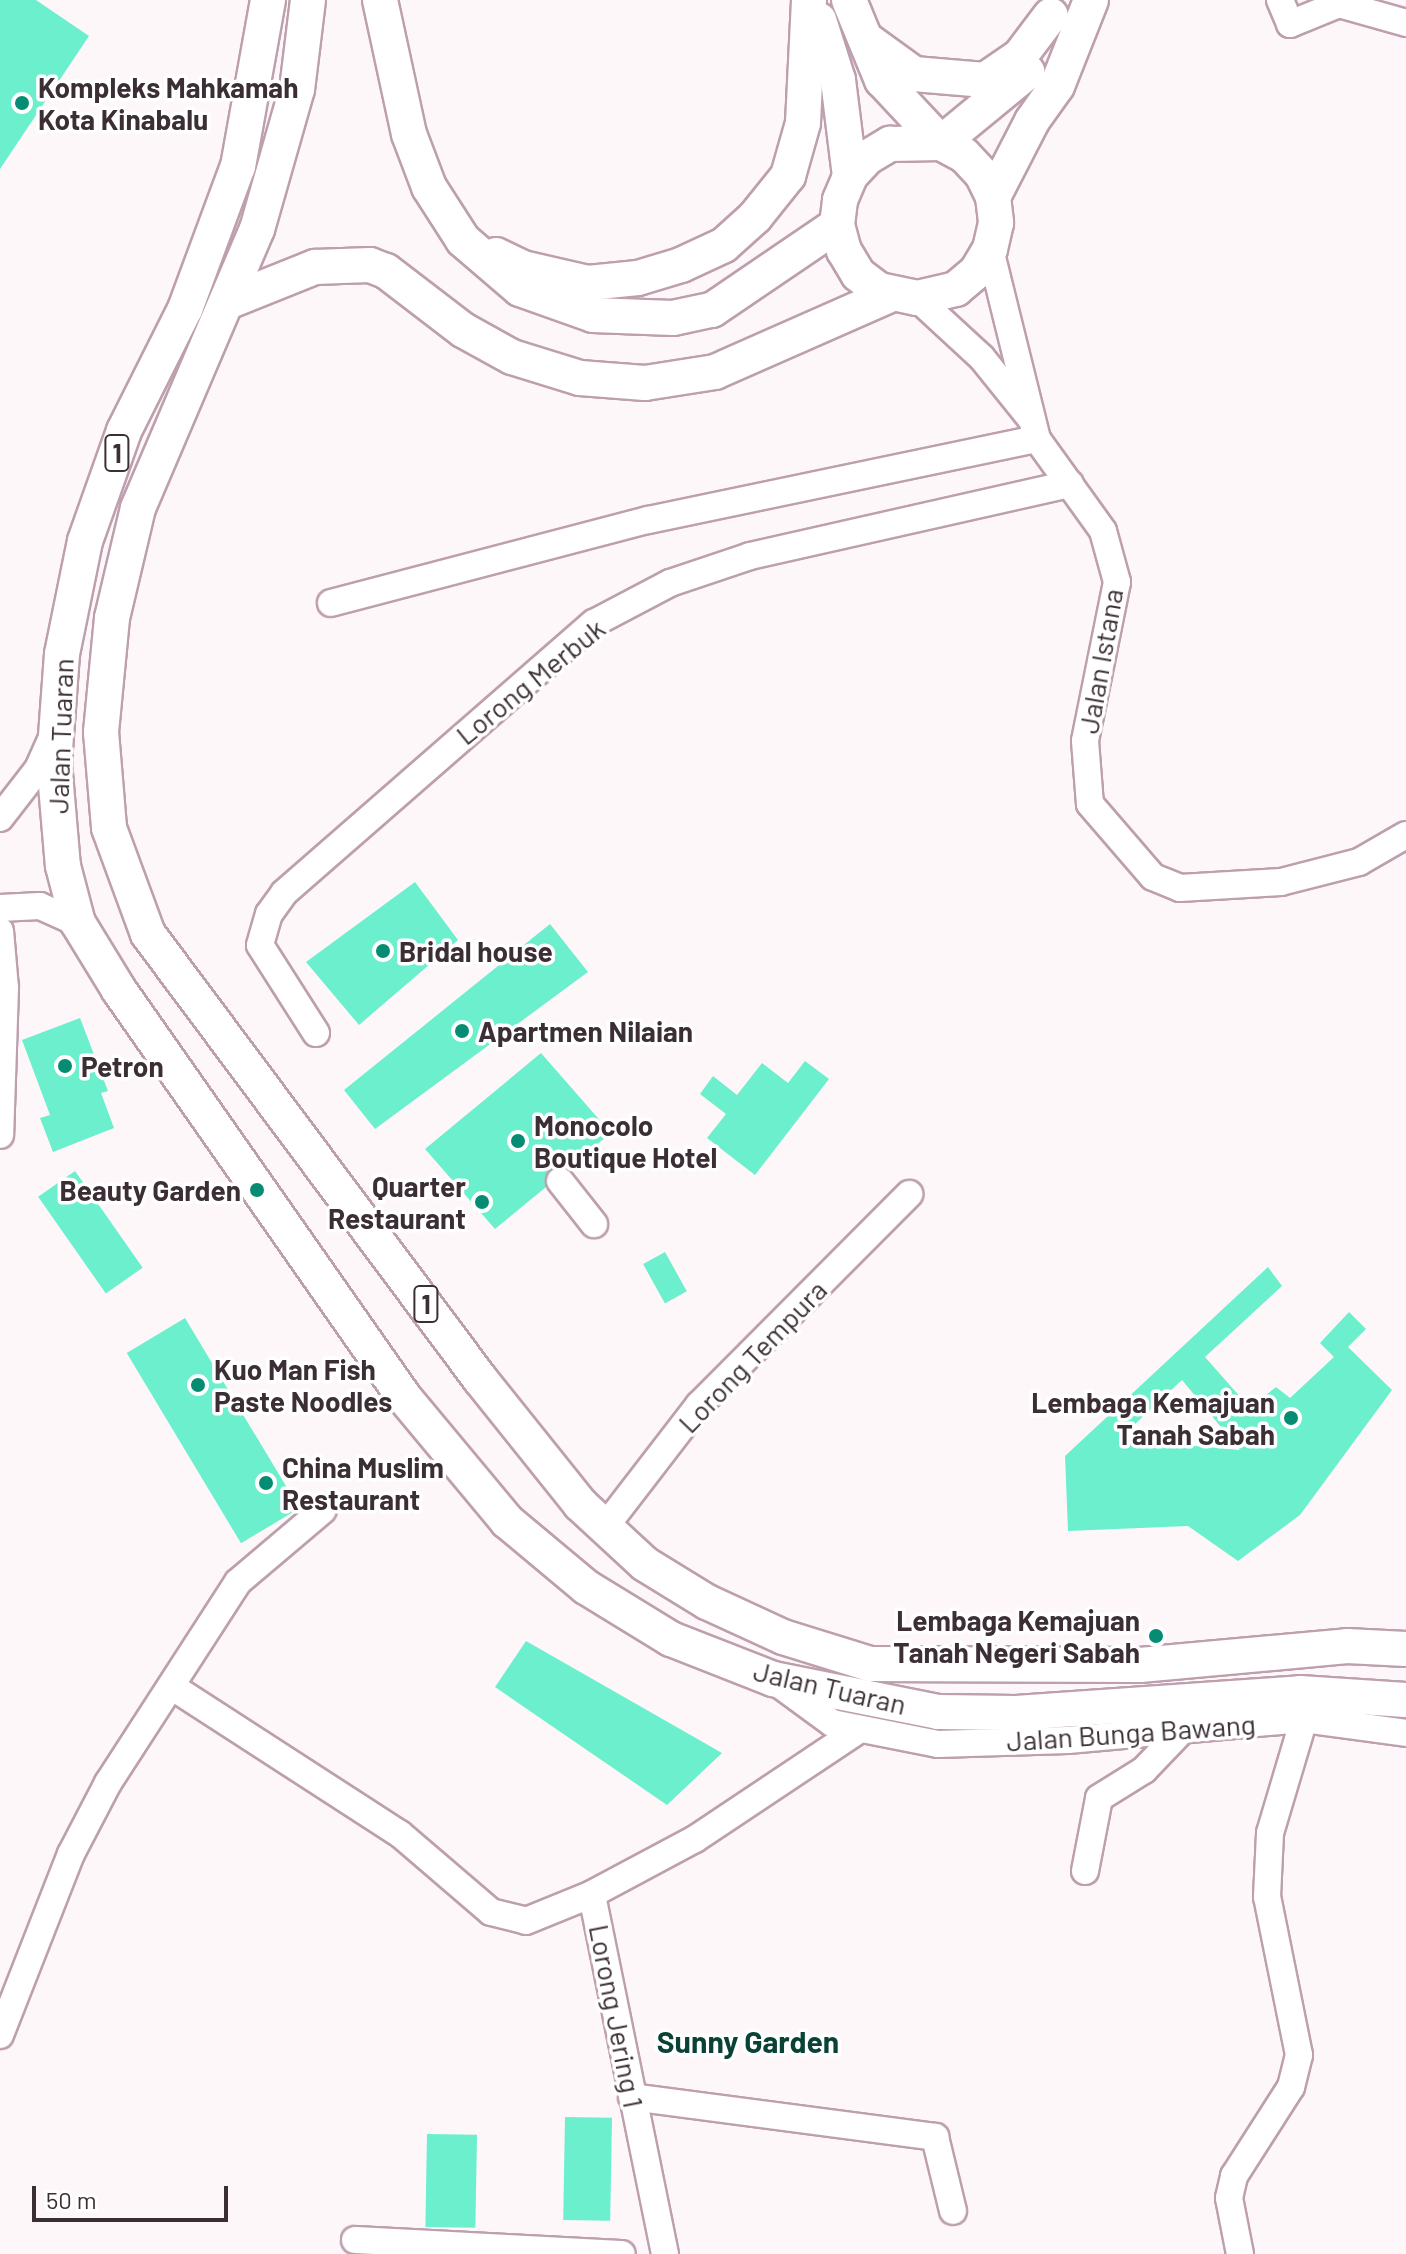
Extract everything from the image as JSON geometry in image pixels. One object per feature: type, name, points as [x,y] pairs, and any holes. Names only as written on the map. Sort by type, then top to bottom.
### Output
[{"type":"main road","name":"Jalan Tuaran","points":[[268,0],[238,166],[185,309],[124,431],[85,541],[62,654],[54,733],[55,816],[78,923],[167,1061],[192,1088],[238,1165],[384,1371],[507,1521],[586,1587],[671,1639],[773,1679],[938,1712],[1016,1713],[1300,1693],[1406,1700]]},
{"type":"main road","name":"Jalan Tuaran","points":[[308,0],[293,104],[230,301],[138,508],[112,618],[101,732],[109,828],[148,934],[480,1379],[580,1504],[645,1564],[707,1602],[783,1637],[870,1664],[976,1668],[1140,1665],[1347,1646],[1406,1649]]},
{"type":"main road","points":[[380,0],[409,134],[429,187],[463,240],[520,289],[551,303],[593,315],[673,318],[712,310],[837,225]]},
{"type":"main road","points":[[811,0],[823,75],[850,176]]},
{"type":"main road","points":[[849,0],[860,35],[898,77],[941,143]]},
{"type":"main road","points":[[993,197],[1032,121],[1057,86],[1091,0]]},
{"type":"main road","points":[[898,77],[985,80],[1020,56],[1054,7]]},
{"type":"main road","points":[[941,143],[1027,72],[1041,50],[1054,7]]},
{"type":"main road","points":[[463,240],[523,268],[588,283],[653,274],[724,245],[788,176],[803,123],[823,75]]},
{"type":"main road","points":[[230,301],[315,267],[370,265],[386,271],[463,330],[512,357],[580,378],[645,383],[715,372],[904,296],[956,289],[976,272],[990,249],[996,223],[993,197],[982,174],[964,155],[941,143],[890,144],[868,157],[850,176],[840,200],[837,225],[844,251],[858,274],[904,296]]},
{"type":"street","points":[[1280,0],[1290,24],[1339,4],[1406,23]]},
{"type":"street","name":"Jalan Istana","points":[[990,249],[1034,429]]},
{"type":"street","name":"Jalan Istana","points":[[904,296],[982,358],[1103,531],[1117,582],[1085,741],[1090,804],[1128,853],[1153,877],[1180,888],[1225,888],[1281,882],[1359,862],[1406,835]]},
{"type":"street","points":[[331,603],[648,520],[1034,429]]},
{"type":"street","name":"Lorong Merbuk","points":[[316,1033],[260,945],[269,914],[284,893],[594,623],[670,583],[750,556],[1070,484]]},
{"type":"street","points":[[0,818],[38,769],[54,733]]},
{"type":"street","points":[[0,908],[40,906],[78,923]]},
{"type":"street","points":[[0,931],[5,988],[0,1135]]},
{"type":"street","points":[[560,1181],[594,1224]]},
{"type":"street","name":"Lorong Tempura","points":[[605,1527],[699,1405],[909,1194]]},
{"type":"street","points":[[0,2035],[71,1854],[108,1783],[174,1688],[238,1582],[323,1510]]},
{"type":"street","name":"Jalan Bunga Bawang","points":[[773,1679],[832,1723],[857,1731],[938,1744],[1068,1740],[1186,1726],[1304,1719],[1406,1733]]},
{"type":"street","points":[[174,1688],[400,1834],[491,1912],[526,1921],[592,1894]]},
{"type":"street","points":[[1240,2254],[1229,2198],[1234,2176],[1291,2087],[1299,2055],[1267,1897],[1270,1833],[1304,1719]]},
{"type":"street","points":[[1085,1871],[1099,1798],[1144,1770],[1186,1726]]},
{"type":"street","name":"Lorong Jering 1","points":[[665,2254],[632,2097],[618,2001],[592,1894],[695,1839],[857,1731]]},
{"type":"street","points":[[632,2097],[935,2137],[953,2211]]},
{"type":"street","points":[[355,2240],[419,2250],[622,2254]]},
{"type":"building","name":"Kompleks Mahkamah Kota Kinabalu","points":[[0,0],[36,0],[89,36],[0,169]]},
{"type":"building","name":"Bridal house","points":[[415,882],[458,940],[359,1025],[306,962]]},
{"type":"building","name":"Apartmen Nilaian","points":[[550,924],[588,972],[375,1129],[344,1090]]},
{"type":"building","name":"Petron","points":[[80,1018],[108,1091],[101,1093],[114,1128],[53,1152],[40,1118],[50,1115],[22,1040]]},
{"type":"building","name":"Monocolo Boutique Hotel","points":[[541,1053],[611,1133],[568,1168],[550,1169],[546,1187],[495,1229],[425,1149]]},
{"type":"building","points":[[805,1061],[829,1079],[755,1175],[707,1138],[726,1114],[700,1094],[713,1076],[737,1095],[762,1063],[788,1083]]},
{"type":"building","points":[[75,1171],[143,1268],[106,1293],[38,1197]]},
{"type":"building","points":[[665,1252],[687,1291],[665,1303],[643,1264]]},
{"type":"building","name":"Lembaga Kemajuan Tanah Sabah","points":[[1268,1267],[1282,1286],[1205,1357],[1250,1408],[1276,1387],[1290,1398],[1334,1357],[1320,1343],[1349,1312],[1366,1329],[1348,1347],[1392,1390],[1300,1515],[1238,1561],[1188,1526],[1068,1531],[1065,1456]],"holes":[[[1182,1380],[1240,1450],[1119,1439]]]},
{"type":"building","points":[[185,1318],[299,1508],[241,1543],[127,1353]]},
{"type":"building","points":[[526,1641],[722,1753],[667,1805],[495,1687]]},
{"type":"building","points":[[565,2117],[612,2118],[610,2221],[563,2220]]},
{"type":"building","points":[[427,2134],[477,2135],[475,2228],[425,2227]]},
{"type":"place","name":"Kompleks Mahkamah Kota Kinabalu","points":[[22,103]]},
{"type":"place","name":"Bridal house","points":[[383,951]]},
{"type":"place","name":"Apartmen Nilaian","points":[[462,1031]]},
{"type":"place","name":"Petron","points":[[65,1066]]},
{"type":"place","name":"Monocolo Boutique Hotel","points":[[518,1141]]},
{"type":"place","name":"Beauty Garden","points":[[257,1190]]},
{"type":"place","name":"Quarter Restaurant","points":[[482,1202]]},
{"type":"place","name":"Kuo Man Fish Paste Noodles","points":[[198,1385]]},
{"type":"place","name":"Lembaga Kemajuan Tanah Sabah","points":[[1291,1418]]},
{"type":"place","name":"China Muslim Restaurant","points":[[266,1483]]},
{"type":"place","name":"Lembaga Kemajuan Tanah Negeri Sabah","points":[[1156,1636]]},
{"type":"district","name":"Sunny Garden","points":[[748,2041]]}]
